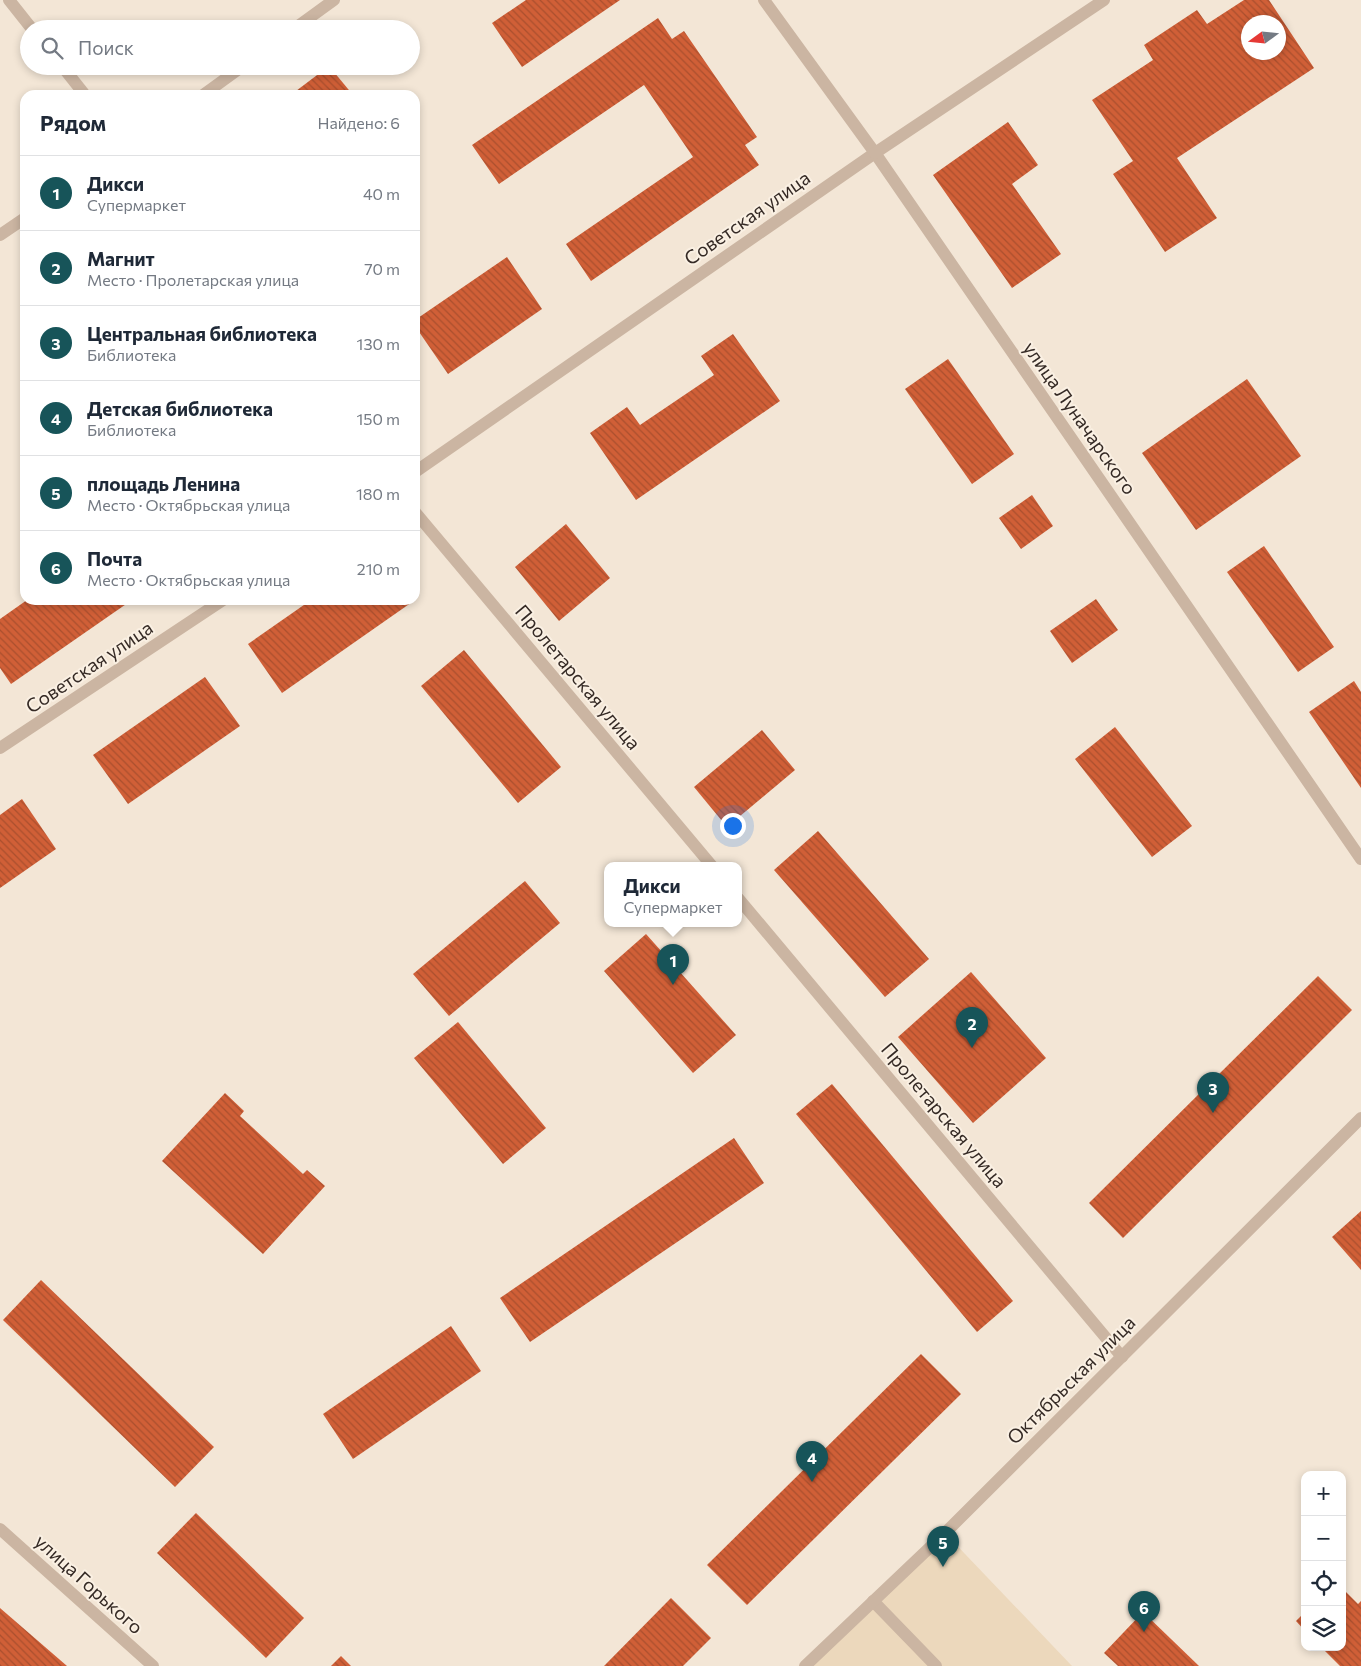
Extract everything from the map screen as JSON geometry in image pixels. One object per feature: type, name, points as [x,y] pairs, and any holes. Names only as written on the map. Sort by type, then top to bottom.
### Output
[{"type":"street","points":[[9,0],[25,20]]},
{"type":"street","points":[[306,20],[334,0]]},
{"type":"street","name":"улица Луначарского","points":[[764,0],[875,153],[1361,859]]},
{"type":"street","name":"Советская улица","points":[[420,469],[875,153],[1104,0]]},
{"type":"street","points":[[69,75],[81,90]]},
{"type":"street","points":[[210,90],[231,75]]},
{"type":"street","points":[[0,235],[20,221]]},
{"type":"street","name":"Пролетарская улица","points":[[420,518],[709,862]]},
{"type":"street","name":"Советская улица","points":[[0,748],[215,605]]},
{"type":"street","name":"Пролетарская улица","points":[[742,903],[1122,1357]]},
{"type":"street","name":"Октябрьская улица","points":[[805,1666],[1122,1357],[1361,1118]]},
{"type":"street","name":"улица Горького","points":[[0,1529],[153,1666]]},
{"type":"street","points":[[873,1601],[936,1666]]},
{"type":"shaded area","points":[[945,1533],[1072,1666],[808,1666]]},
{"type":"building","points":[[526,0],[620,0],[522,67],[492,23]]},
{"type":"building","points":[[1244,0],[1269,0],[1279,15],[1241,15],[1241,60],[1286,60],[1286,26],[1314,68],[1177,158],[1217,218],[1165,252],[1113,174],[1133,161],[1092,100],[1153,60],[1144,45],[1197,10],[1207,24]]},
{"type":"building","points":[[658,18],[672,39],[684,31],[757,137],[745,145],[759,165],[591,281],[566,244],[693,157],[644,85],[499,184],[472,145]]},
{"type":"building","points":[[317,75],[336,75],[349,90],[297,90]]},
{"type":"building","points":[[1008,122],[1038,165],[1012,184],[1061,254],[1012,288],[933,175]]},
{"type":"building","points":[[507,257],[542,309],[448,374],[420,333],[420,317]]},
{"type":"building","points":[[733,334],[780,401],[636,500],[590,433],[627,407],[640,425],[714,375],[701,356]]},
{"type":"building","points":[[948,359],[1014,454],[972,484],[905,389]]},
{"type":"building","points":[[1247,379],[1301,456],[1196,530],[1142,453]]},
{"type":"building","points":[[1032,495],[1053,526],[1021,549],[999,518]]},
{"type":"building","points":[[566,524],[610,578],[559,621],[515,567]]},
{"type":"building","points":[[1264,546],[1334,647],[1298,672],[1227,572]]},
{"type":"building","points":[[1096,599],[1118,630],[1072,663],[1050,631]]},
{"type":"building","points":[[20,605],[125,605],[11,684],[0,668],[0,619]]},
{"type":"building","points":[[304,605],[408,605],[282,693],[248,644]]},
{"type":"building","points":[[464,650],[561,767],[518,803],[421,686]]},
{"type":"building","points":[[205,677],[240,726],[128,804],[93,755]]},
{"type":"building","points":[[1354,681],[1361,692],[1361,788],[1309,712]]},
{"type":"building","points":[[1115,727],[1192,826],[1152,857],[1075,759]]},
{"type":"building","points":[[762,730],[795,770],[727,827],[694,787]]},
{"type":"building","points":[[22,799],[56,849],[0,888],[0,815]]},
{"type":"building","points":[[818,831],[929,959],[885,997],[774,870]]},
{"type":"building","points":[[525,881],[560,923],[449,1016],[413,974]]},
{"type":"building","points":[[646,934],[736,1035],[693,1073],[604,971]]},
{"type":"building","points":[[971,972],[1046,1058],[973,1123],[898,1037]]},
{"type":"building","points":[[1318,976],[1352,1010],[1123,1238],[1089,1203]]},
{"type":"building","points":[[458,1022],[546,1128],[503,1164],[414,1058]]},
{"type":"building","points":[[832,1084],[1013,1301],[977,1332],[796,1114]]},
{"type":"building","points":[[225,1093],[244,1111],[240,1116],[303,1174],[307,1170],[325,1186],[263,1254],[162,1161]]},
{"type":"building","points":[[734,1138],[764,1183],[530,1342],[500,1298]]},
{"type":"building","points":[[1361,1211],[1361,1270],[1332,1237]]},
{"type":"building","points":[[41,1280],[214,1447],[175,1487],[3,1320]]},
{"type":"building","points":[[451,1326],[481,1371],[353,1459],[323,1414]]},
{"type":"building","points":[[921,1354],[961,1394],[747,1605],[707,1565]]},
{"type":"building","points":[[196,1513],[304,1618],[266,1658],[157,1553]]},
{"type":"building","points":[[1346,1592],[1358,1604],[1361,1601],[1361,1666],[1340,1666],[1325,1651],[1346,1651]]},
{"type":"building","points":[[671,1598],[711,1638],[683,1666],[604,1666]]},
{"type":"building","points":[[0,1608],[67,1666],[0,1666]]},
{"type":"building","points":[[1143,1612],[1199,1666],[1118,1666],[1104,1653]]},
{"type":"building","points":[[1301,1616],[1301,1627],[1296,1621]]},
{"type":"building","points":[[341,1656],[351,1666],[331,1666]]},
{"type":"place","name":"Дикси","points":[[673,985]]},
{"type":"place","name":"Магнит","points":[[972,1048]]},
{"type":"place","name":"Центральная библиотека","points":[[1213,1113]]},
{"type":"place","name":"Детская библиотека","points":[[812,1482]]},
{"type":"place","name":"площадь Ленина","points":[[943,1567]]},
{"type":"place","name":"Почта","points":[[1144,1632]]}]
